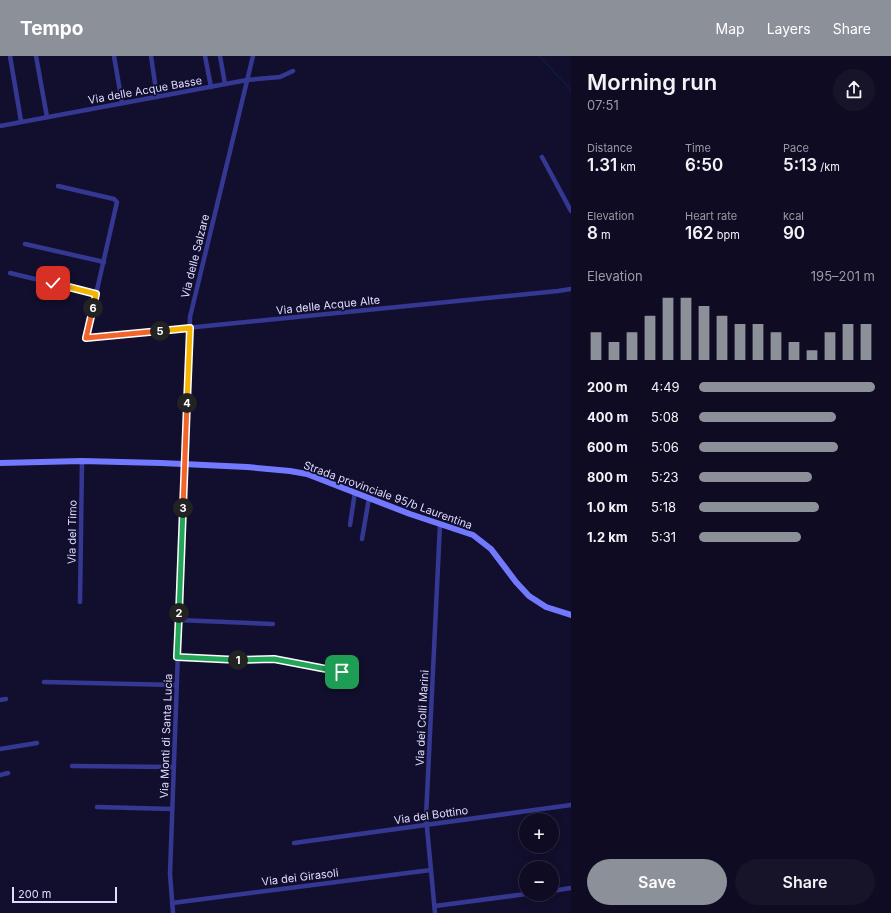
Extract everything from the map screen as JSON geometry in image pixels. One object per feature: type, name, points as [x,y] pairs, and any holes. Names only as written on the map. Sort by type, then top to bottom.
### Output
[{"type":"main road","name":"Strada provinciale 95/b Laurentina","points":[[0,463],[82,461],[184,464],[247,467],[296,472],[318,478],[410,514],[467,533],[480,540],[494,553],[529,596],[546,607],[571,615]]},
{"type":"street","points":[[10,56],[21,121]]},
{"type":"street","points":[[36,56],[47,117]]},
{"type":"street","points":[[114,56],[122,103]]},
{"type":"street","points":[[151,56],[157,96]]},
{"type":"street","points":[[206,56],[211,87]]},
{"type":"street","points":[[220,56],[225,84]]},
{"type":"street","name":"Via delle Salzare","points":[[184,464],[192,307],[252,56]]},
{"type":"street","name":"Via delle Acque Basse","points":[[0,126],[157,96],[247,80],[280,76],[293,70]]},
{"type":"street","points":[[542,157],[571,212]]},
{"type":"street","points":[[10,273],[96,294],[117,201],[58,186]]},
{"type":"street","points":[[25,244],[104,262]]},
{"type":"street","name":"Via delle Acque Alte","points":[[96,294],[86,338],[560,291],[571,288]]},
{"type":"street","name":"Via del Timo","points":[[80,602],[82,461]]},
{"type":"street","name":"Via Monti di Santa Lucia","points":[[173,913],[170,874],[184,464]]},
{"type":"street","points":[[350,525],[355,492]]},
{"type":"street","points":[[362,539],[369,498]]},
{"type":"street","name":"Via dei Colli Marini","points":[[435,913],[426,824],[440,524]]},
{"type":"street","points":[[178,620],[273,624]]},
{"type":"street","points":[[177,657],[250,660],[274,659],[342,672]]},
{"type":"street","points":[[44,682],[176,685]]},
{"type":"street","points":[[0,700],[6,699]]},
{"type":"street","points":[[0,749],[37,743]]},
{"type":"street","points":[[72,766],[174,767]]},
{"type":"street","points":[[0,775],[8,774]]},
{"type":"street","name":"Via del Bottino","points":[[294,843],[571,805]]},
{"type":"street","points":[[97,807],[172,809]]},
{"type":"street","name":"Via dei Girasoli","points":[[172,903],[431,870]]},
{"type":"street","points":[[559,890],[571,888]]},
{"type":"street","points":[[434,906],[519,895]]},
{"type":"waterway","points":[[539,56],[571,90]]},
{"type":"route","points":[[53,283],[96,294],[86,338],[190,328],[177,657],[250,660],[274,659],[342,672]]}]
